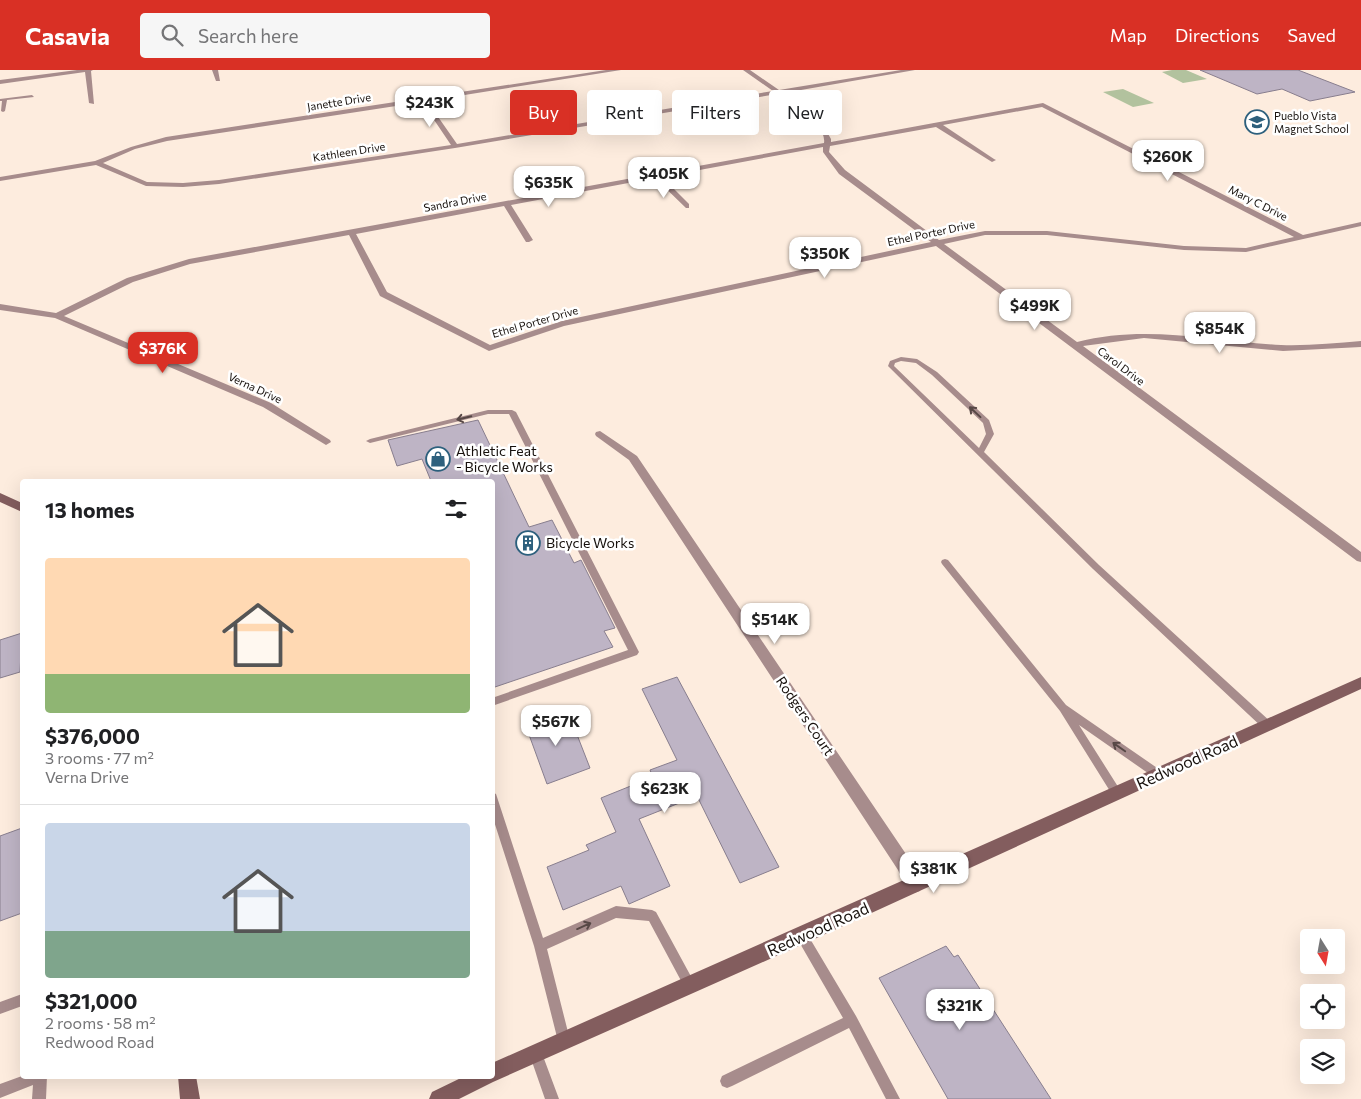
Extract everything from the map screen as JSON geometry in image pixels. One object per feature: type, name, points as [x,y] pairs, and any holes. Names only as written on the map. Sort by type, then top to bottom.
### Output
[{"type":"main road","points":[[0,497],[20,507]]},
{"type":"main road","name":"Redwood Road","points":[[495,1072],[802,936],[1359,685]]},
{"type":"main road","points":[[188,1079],[190,1099]]},
{"type":"main road","points":[[439,1099],[480,1079]]},
{"type":"street","points":[[0,82],[88,70],[92,103]]},
{"type":"street","points":[[215,70],[218,80]]},
{"type":"street","name":"Janette Drive","points":[[97,163],[133,148],[166,139],[618,70]]},
{"type":"street","name":"Carol Drive","points":[[746,70],[776,90]]},
{"type":"street","name":"Kathleen Drive","points":[[797,90],[912,70]]},
{"type":"street","name":"Kathleen Drive","points":[[97,163],[146,184],[219,182],[769,95]]},
{"type":"street","points":[[423,99],[455,146]]},
{"type":"street","name":"Sandra Drive","points":[[57,316],[130,280],[189,262],[938,126],[1043,105]]},
{"type":"street","name":"Mary C Drive","points":[[1043,105],[1303,238]]},
{"type":"street","points":[[938,126],[992,160]]},
{"type":"street","name":"Carol Drive","points":[[826,135],[828,139],[826,152],[842,172],[1361,558]]},
{"type":"street","points":[[0,179],[97,163]]},
{"type":"street","points":[[658,176],[686,206]]},
{"type":"street","points":[[506,204],[529,240]]},
{"type":"street","name":"Ethel Porter Drive","points":[[352,233],[383,294],[489,348],[562,324],[985,233],[1047,232],[1184,248],[1246,250],[1361,224]]},
{"type":"street","name":"Verna Drive","points":[[0,307],[57,316],[267,405],[326,442]]},
{"type":"street","points":[[1074,346],[1092,341],[1144,335],[1283,348],[1356,344],[1361,354]]},
{"type":"street","name":"Rodgers Court","points":[[600,434],[633,458],[904,865],[914,885]]},
{"type":"lane","points":[[4,111],[3,100],[32,96]]},
{"type":"lane","points":[[980,452],[990,434],[986,422],[918,362],[908,359],[892,362],[891,366],[1096,567],[1268,726]]},
{"type":"lane","points":[[370,441],[488,412],[512,412],[634,652],[495,701]]},
{"type":"lane","points":[[945,562],[1063,708],[1117,794]]},
{"type":"lane","points":[[1063,708],[1159,775]]},
{"type":"lane","points":[[495,806],[540,946],[564,1040]]},
{"type":"lane","points":[[540,946],[616,912],[652,916],[690,986]]},
{"type":"lane","points":[[802,936],[852,1020],[893,1099]]},
{"type":"lane","points":[[0,1008],[20,1001]]},
{"type":"lane","points":[[727,1081],[852,1020]]},
{"type":"lane","points":[[536,1053],[552,1099]]},
{"type":"lane","points":[[0,1091],[32,1079]]},
{"type":"lane","points":[[39,1099],[40,1079]]},
{"type":"green space","points":[[1186,70],[1207,79],[1183,83],[1162,72]]},
{"type":"green space","points":[[1123,89],[1154,103],[1133,107],[1103,92]]},
{"type":"building","points":[[1200,70],[1298,70],[1355,92],[1310,101],[1282,89],[1257,94]]},
{"type":"building","name":"Bicycle Works","points":[[478,420],[529,527],[552,520],[574,563],[581,560],[615,628],[604,631],[613,647],[495,687],[495,479],[430,479],[422,459],[397,466],[388,440]]},
{"type":"building","points":[[20,634],[20,672],[0,678],[0,640]]},
{"type":"building","points":[[677,677],[779,867],[740,883],[697,796],[639,819],[670,886],[629,904],[621,886],[563,910],[547,867],[589,850],[586,845],[616,832],[601,798],[653,777],[650,770],[677,760],[642,689]]},
{"type":"building","points":[[556,710],[564,730],[574,727],[590,768],[547,784],[524,721]]},
{"type":"building","points":[[20,829],[20,914],[0,921],[0,836]]},
{"type":"building","points":[[946,946],[954,957],[958,955],[1051,1099],[948,1099],[879,978]]},
{"type":"place","name":"Pueblo Vista Magnet School","points":[[1257,122]]},
{"type":"place","name":"Athletic Feat - Bicycle Works","points":[[438,459]]},
{"type":"place","name":"Bicycle Works","points":[[528,543]]}]
